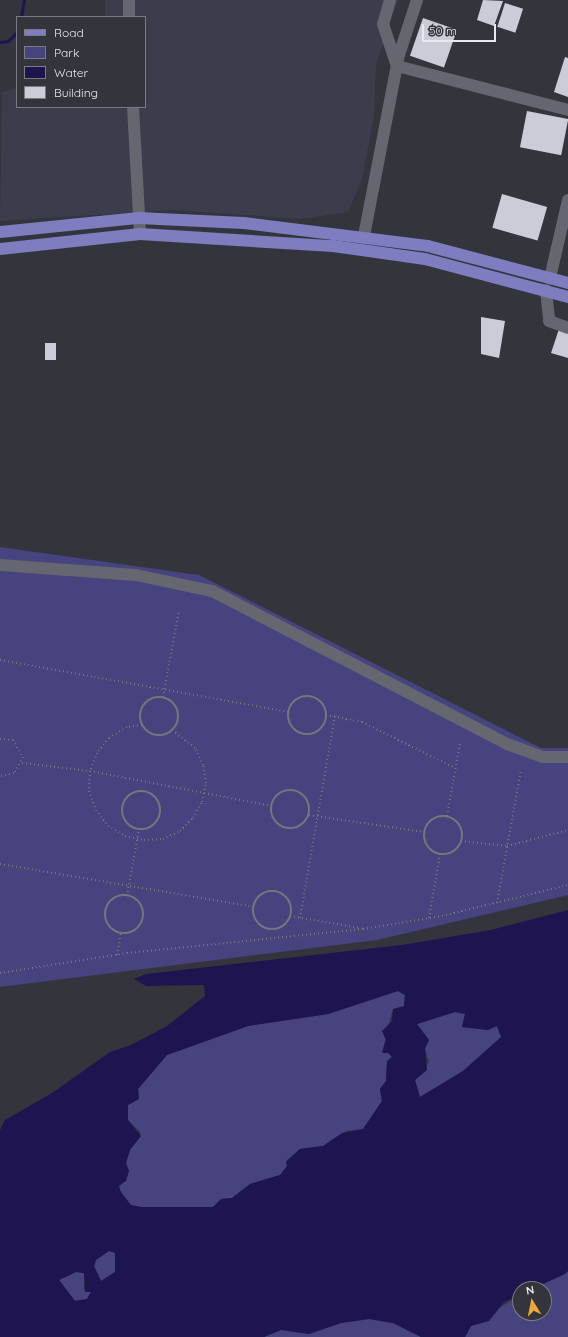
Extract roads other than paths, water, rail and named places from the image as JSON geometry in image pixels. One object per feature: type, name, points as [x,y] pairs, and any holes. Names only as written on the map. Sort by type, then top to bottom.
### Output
[{"type":"main road","points":[[0,232],[139,218],[244,223],[364,236],[428,246],[568,283]]},
{"type":"main road","points":[[0,249],[140,234],[333,246],[425,259],[568,297]]},
{"type":"street","points":[[129,0],[129,16]]},
{"type":"street","points":[[390,0],[383,24],[397,66]]},
{"type":"street","points":[[364,236],[397,66],[418,0]]},
{"type":"street","points":[[397,66],[568,110]]},
{"type":"street","points":[[133,108],[140,234]]},
{"type":"street","points":[[550,278],[568,200]]},
{"type":"street","points":[[546,290],[549,321],[568,328]]},
{"type":"street","points":[[0,565],[136,575],[212,591],[507,744],[542,757],[568,757]]},
{"type":"water","points":[[568,910],[568,1271],[565,1274],[550,1281],[512,1281],[512,1298],[504,1302],[489,1321],[471,1326],[465,1337],[421,1337],[393,1323],[369,1319],[341,1323],[309,1334],[281,1330],[264,1337],[0,1337],[0,1130],[5,1120],[52,1093],[110,1052],[131,1045],[167,1026],[205,996],[204,985],[146,986],[134,979],[146,974],[402,945],[491,930]],"holes":[[[398,991],[405,995],[404,1006],[393,1009],[392,1021],[382,1031],[386,1040],[382,1053],[389,1053],[392,1057],[387,1061],[386,1081],[380,1089],[382,1101],[363,1129],[342,1133],[323,1146],[300,1149],[286,1162],[287,1166],[280,1175],[250,1184],[232,1198],[221,1199],[213,1207],[141,1207],[131,1205],[121,1192],[119,1186],[126,1181],[129,1171],[126,1163],[130,1150],[141,1136],[128,1120],[128,1105],[139,1099],[138,1089],[167,1055],[248,1026],[328,1014]],[[455,1012],[465,1014],[462,1027],[488,1030],[497,1026],[501,1037],[463,1071],[420,1097],[415,1080],[427,1070],[425,1049],[429,1040],[417,1024]],[[109,1251],[115,1253],[115,1272],[101,1281],[94,1266],[96,1260]],[[76,1272],[84,1273],[85,1292],[91,1292],[87,1299],[75,1301],[59,1280]]]},
{"type":"waterway","points":[[21,16],[24,0]]},
{"type":"waterway","points":[[0,42],[8,41],[16,33]]}]
